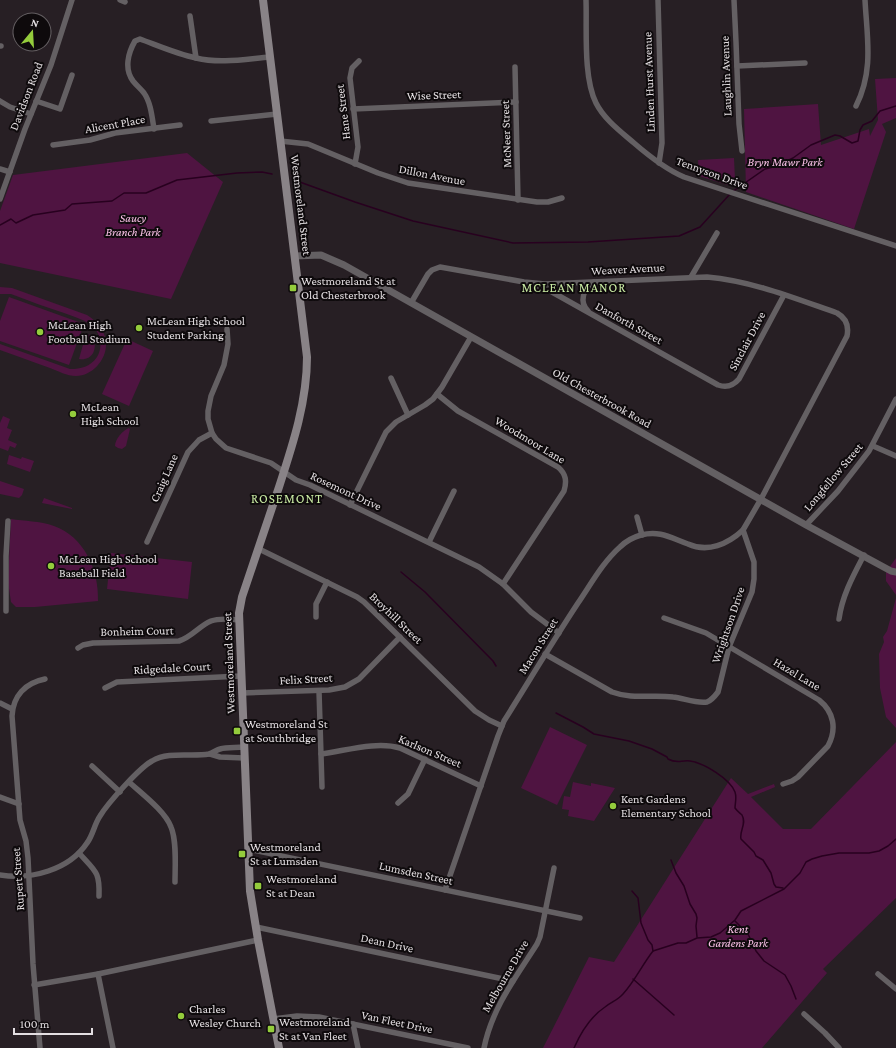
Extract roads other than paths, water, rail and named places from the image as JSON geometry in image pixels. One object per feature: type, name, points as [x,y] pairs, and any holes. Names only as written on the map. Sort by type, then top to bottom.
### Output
[{"type":"main road","name":"Westmoreland Street","points":[[263,0],[307,352],[307,373],[303,404],[284,472],[242,597],[239,620],[250,891],[279,1048]]},
{"type":"street","name":"Davidson Road","points":[[0,199],[31,114],[51,65],[72,0]]},
{"type":"street","name":"Tennyson Drive","points":[[586,0],[588,73],[596,104],[618,129],[659,163],[680,175],[896,246]]},
{"type":"street","name":"Linden Hurst Avenue","points":[[658,0],[662,142],[659,163]]},
{"type":"street","name":"Laughlin Avenue","points":[[734,0],[739,124],[742,150]]},
{"type":"street","points":[[856,106],[862,94],[868,68],[865,0]]},
{"type":"street","points":[[190,16],[196,58]]},
{"type":"street","points":[[154,128],[151,108],[148,100],[129,75],[128,69],[130,53],[135,40],[140,39],[196,58],[207,60],[229,61],[270,57]]},
{"type":"street","name":"Hane Street","points":[[355,164],[358,146],[350,73],[355,64],[359,61]]},
{"type":"street","points":[[737,66],[805,63]]},
{"type":"street","name":"McNeer Street","points":[[515,67],[518,200]]},
{"type":"street","points":[[36,101],[60,109],[72,75]]},
{"type":"street","points":[[0,101],[10,107],[31,114]]},
{"type":"street","name":"Wise Street","points":[[354,109],[516,102]]},
{"type":"street","points":[[211,121],[277,114]]},
{"type":"street","name":"Alicent Place","points":[[53,145],[90,140],[115,133],[180,125]]},
{"type":"street","name":"Dillon Avenue","points":[[280,141],[308,144],[378,173],[408,183],[518,200],[548,202],[562,198]]},
{"type":"street","points":[[0,169],[10,172]]},
{"type":"street","points":[[691,277],[718,233]]},
{"type":"street","name":"Old Chesterbrook Road","points":[[295,256],[310,254],[327,257],[806,525],[895,572]]},
{"type":"street","name":"Weaver Avenue","points":[[411,303],[428,274],[432,270],[440,268],[545,284],[707,277],[740,281],[837,313],[846,321],[848,326],[847,336],[761,499]]},
{"type":"street","name":"Danforth Street","points":[[524,282],[552,292],[721,386]]},
{"type":"street","points":[[590,314],[584,305],[583,295],[588,287],[596,282]]},
{"type":"street","name":"Sinclair Drive","points":[[721,386],[732,385],[739,379],[784,295]]},
{"type":"street","points":[[212,433],[208,419],[208,411],[211,396],[224,365],[228,344],[227,329]]},
{"type":"street","points":[[350,505],[386,432],[396,422],[425,405],[437,394],[471,337]]},
{"type":"street","points":[[391,378],[408,415]]},
{"type":"street","name":"Woodmoor Lane","points":[[437,394],[458,411],[558,467],[564,475],[566,484],[564,491],[503,584]]},
{"type":"street","name":"Longfellow Street","points":[[806,525],[856,470],[873,446],[896,399]]},
{"type":"street","name":"Rosemont Drive","points":[[212,433],[226,448],[271,463],[296,480],[474,564],[503,584],[536,616],[558,633]]},
{"type":"street","name":"Craig Lane","points":[[147,542],[188,452],[199,440],[212,433]]},
{"type":"street","points":[[873,446],[896,456]]},
{"type":"street","points":[[429,542],[454,491]]},
{"type":"street","points":[[743,530],[761,499]]},
{"type":"street","points":[[637,517],[642,535]]},
{"type":"street","points":[[6,611],[6,556],[8,521]]},
{"type":"street","name":"Macon Street","points":[[446,890],[502,726],[558,633],[597,575],[615,552],[626,542],[642,535],[665,535],[688,544],[704,548],[726,543],[743,530]]},
{"type":"street","name":"Wrightson Drive","points":[[711,700],[718,692],[730,646],[752,592],[754,562],[743,530]]},
{"type":"street","name":"Broyhill Street","points":[[259,548],[361,600],[475,711],[488,720],[502,726]]},
{"type":"street","points":[[839,619],[842,601],[864,555]]},
{"type":"street","points":[[316,617],[316,604],[327,582]]},
{"type":"street","name":"Hazel Lane","points":[[664,618],[706,633],[730,646],[824,704],[831,714],[833,728],[831,740],[828,746],[798,778],[783,784]]},
{"type":"street","name":"Bonheim Court","points":[[78,648],[83,645],[93,643],[178,641],[187,638],[210,622],[221,619],[239,620]]},
{"type":"street","name":"Felix Street","points":[[242,693],[337,689],[352,684],[369,670],[400,637]]},
{"type":"street","points":[[546,654],[612,692],[621,695],[638,698],[672,697],[701,702],[711,700],[715,706]]},
{"type":"street","name":"Ridgedale Court","points":[[104,688],[117,682],[241,676]]},
{"type":"street","points":[[0,703],[12,709],[21,691],[32,683],[44,679]]},
{"type":"street","points":[[318,690],[322,787]]},
{"type":"street","name":"Rupert Street","points":[[12,709],[21,826],[27,846],[34,985],[40,1048]]},
{"type":"street","name":"Karlson Street","points":[[321,754],[385,745],[400,748],[481,786]]},
{"type":"street","points":[[210,754],[220,749],[244,748]]},
{"type":"street","points":[[0,875],[29,875],[50,870],[61,866],[79,853],[90,838],[100,816],[120,792],[146,765],[161,757],[210,754],[220,757],[244,758]]},
{"type":"street","points":[[398,803],[408,794],[425,760]]},
{"type":"street","points":[[92,766],[120,792]]},
{"type":"street","points":[[129,782],[164,814],[171,826],[174,836],[175,882]]},
{"type":"street","points":[[0,797],[19,804]]},
{"type":"street","name":"Lumsden Street","points":[[248,849],[580,918]]},
{"type":"street","points":[[79,853],[98,876],[99,896]]},
{"type":"street","name":"Melbourne Drive","points":[[484,1048],[498,1005],[537,944],[554,868]]},
{"type":"street","name":"Dean Drive","points":[[256,927],[513,981]]},
{"type":"street","points":[[34,985],[98,974],[258,940]]},
{"type":"street","points":[[98,974],[113,1048]]},
{"type":"street","points":[[878,974],[896,989]]},
{"type":"street","points":[[804,1014],[826,1033],[839,1048]]},
{"type":"street","name":"Van Fleet Drive","points":[[273,1019],[307,1016],[468,1048]]},
{"type":"street","points":[[353,1024],[358,1048]]},
{"type":"waterway","points":[[732,192],[765,169],[777,166],[793,158],[811,145],[835,135],[840,136],[852,143],[858,141],[860,130],[863,125],[872,121],[880,111],[896,106]]},
{"type":"waterway","points":[[0,225],[11,219],[16,223],[33,215],[65,210],[72,204],[112,201],[124,193],[146,193],[177,180],[237,173],[262,172],[272,174]]},
{"type":"waterway","points":[[297,181],[413,221],[513,243],[588,242],[679,236],[700,227],[730,194]]},
{"type":"waterway","points":[[401,572],[425,592],[493,661],[496,666]]},
{"type":"waterway","points":[[556,713],[594,734],[629,741],[652,749],[668,759],[679,762],[696,762],[716,772],[728,782],[735,792],[735,808],[742,815],[744,821],[741,839],[756,856],[763,860],[771,873],[776,887],[783,888]]},
{"type":"waterway","points":[[574,1048],[590,1020],[607,1005],[623,994],[653,951],[678,943],[686,943],[697,938],[711,937],[720,933],[735,920],[741,911],[784,889],[800,873],[806,862],[812,859],[839,853],[869,853],[879,851],[896,839]]},
{"type":"waterway","points":[[671,860],[676,873],[684,886],[690,904],[696,914],[697,937]]},
{"type":"waterway","points":[[632,891],[638,898],[641,923],[648,940],[652,945],[653,951]]},
{"type":"waterway","points":[[735,921],[748,934],[756,951],[764,961],[785,975],[796,999]]},
{"type":"waterway","points":[[633,979],[674,1015]]},
{"type":"place","name":"Westmoreland St at Old Chesterbrook","points":[[293,288]]},
{"type":"place","name":"McLean High School Student Parking","points":[[139,328]]},
{"type":"place","name":"McLean High Football Stadium","points":[[40,332]]},
{"type":"place","name":"McLean High School","points":[[73,414]]},
{"type":"place","name":"McLean High School Baseball Field","points":[[51,566]]},
{"type":"place","name":"Westmoreland St at Southbridge","points":[[237,731]]},
{"type":"place","name":"Kent Gardens Elementary School","points":[[613,806]]},
{"type":"place","name":"Westmoreland St at Lumsden","points":[[242,854]]},
{"type":"place","name":"Westmoreland St at Dean","points":[[258,886]]},
{"type":"place","name":"Charles Wesley Church","points":[[181,1016]]},
{"type":"place","name":"Westmoreland St at Van Fleet","points":[[271,1029]]},
{"type":"district","name":"MCLEAN MANOR","points":[[574,287]]},
{"type":"district","name":"ROSEMONT","points":[[287,498]]},
{"type":"park label","name":"Bryn Mawr Park","points":[[785,162]]},
{"type":"park label","name":"Saucy Branch Park","points":[[133,225]]},
{"type":"park label","name":"Kent Gardens Park","points":[[738,936]]}]
